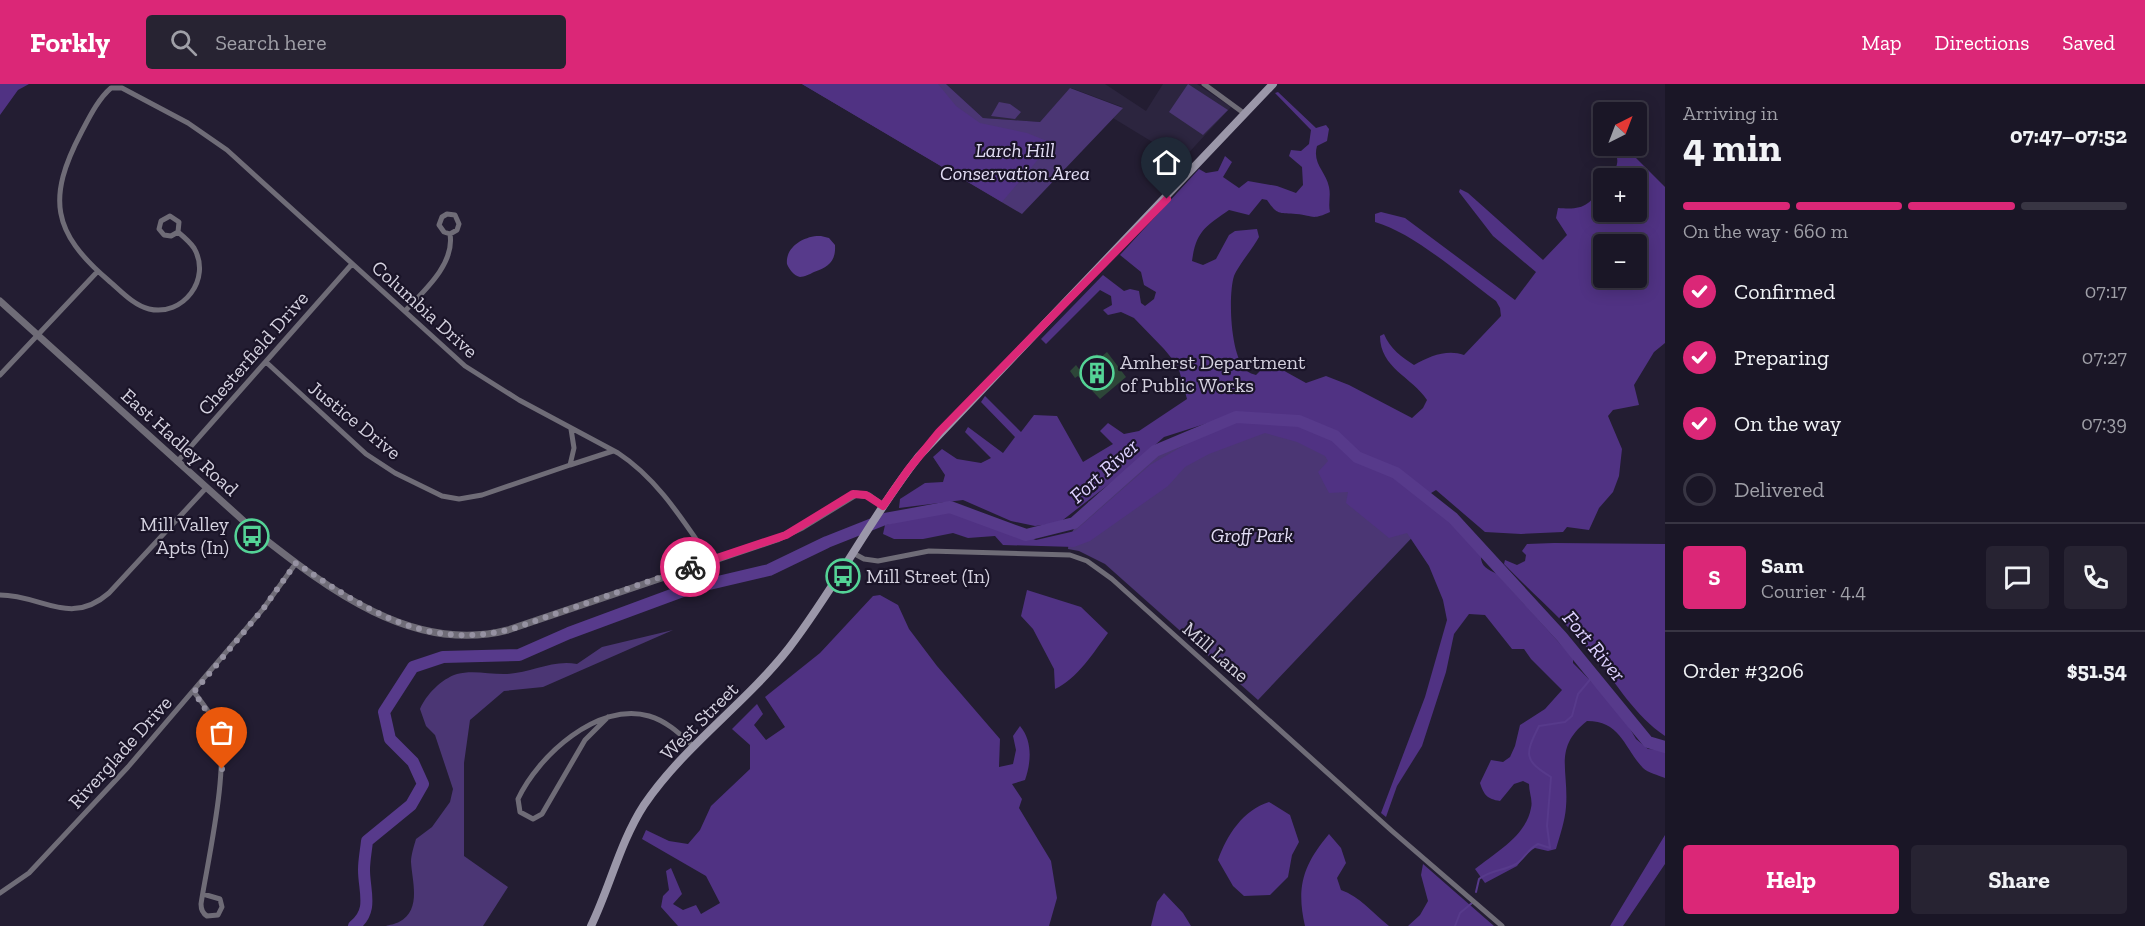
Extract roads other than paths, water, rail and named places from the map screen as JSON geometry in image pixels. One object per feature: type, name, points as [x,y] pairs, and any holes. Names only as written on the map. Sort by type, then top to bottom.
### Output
[{"type":"main road","name":"West Street","points":[[591,926],[624,844],[641,811],[657,788],[775,664],[800,633],[908,470],[939,432],[1122,245],[1274,84]]},
{"type":"street","points":[[1204,84],[1245,114]]},
{"type":"street","name":"Columbia Drive","points":[[98,271],[77,249],[67,233],[60,211],[60,189],[63,172],[104,94],[111,87],[122,88],[188,123],[218,143],[475,374],[613,451],[643,472],[671,505],[711,561]]},
{"type":"street","points":[[0,375],[98,271],[138,305],[162,310],[175,306],[192,292],[197,283],[199,269],[194,248],[178,232]]},
{"type":"street","points":[[405,311],[440,271],[450,250],[450,234]]},
{"type":"street","name":"Chesterfield Drive","points":[[177,462],[352,264]]},
{"type":"street","name":"East Hadley Road","points":[[0,301],[257,533],[296,563],[342,593],[405,626],[433,634],[470,636],[515,628],[786,535],[853,494],[866,495],[881,510]]},
{"type":"street","name":"Justice Drive","points":[[266,362],[310,405],[370,457],[395,473],[442,496],[459,499],[482,495],[613,451]]},
{"type":"street","points":[[570,465],[574,448],[572,429]]},
{"type":"street","points":[[0,595],[16,596],[60,609],[79,608],[96,603],[109,593],[207,488]]},
{"type":"street","name":"Mill Lane","points":[[853,553],[864,559],[878,561],[929,551],[1058,554],[1070,555],[1087,561],[1112,579],[1392,831],[1502,926]]},
{"type":"street","name":"Riverglade Drive","points":[[0,892],[29,873],[128,768],[263,609],[296,563]]},
{"type":"street","points":[[194,692],[217,727],[222,769],[202,894],[201,907],[203,912],[209,916],[218,915],[222,907],[220,899],[202,894]]},
{"type":"street","points":[[608,717],[585,740],[543,813],[534,819],[522,814],[517,807],[518,799],[523,789],[548,758],[580,729],[608,717],[632,714],[653,717],[668,725],[694,747]]},
{"type":"waterway","name":"Fort River","points":[[354,926],[364,914],[366,907],[364,870],[367,841],[411,805],[423,784],[413,762],[390,739],[384,712],[413,667],[443,657],[519,655],[569,633],[688,589],[769,570],[827,542],[885,519],[950,507],[1026,535],[1074,523],[1155,451],[1236,417],[1299,421],[1335,436],[1357,457],[1396,473],[1453,518],[1562,637],[1648,742],[1665,747]]},
{"type":"waterway","points":[[1476,892],[1479,879],[1484,876],[1516,864],[1538,844],[1550,848],[1547,826],[1551,777],[1535,766],[1529,756],[1529,750],[1539,726],[1565,722],[1572,716],[1578,694],[1594,675]]},
{"type":"waterway","points":[[1455,926],[1460,913],[1472,903]]},
{"type":"place","name":"Amherst Department of Public Works","points":[[1097,373]]},
{"type":"place","name":"Mill Valley Apts (In)","points":[[252,536]]},
{"type":"place","name":"Mill Street (In)","points":[[843,576]]},
{"type":"park label","name":"Larch Hill Conservation Area","points":[[1015,162]]},
{"type":"park label","name":"Groff Park","points":[[1252,535]]}]
